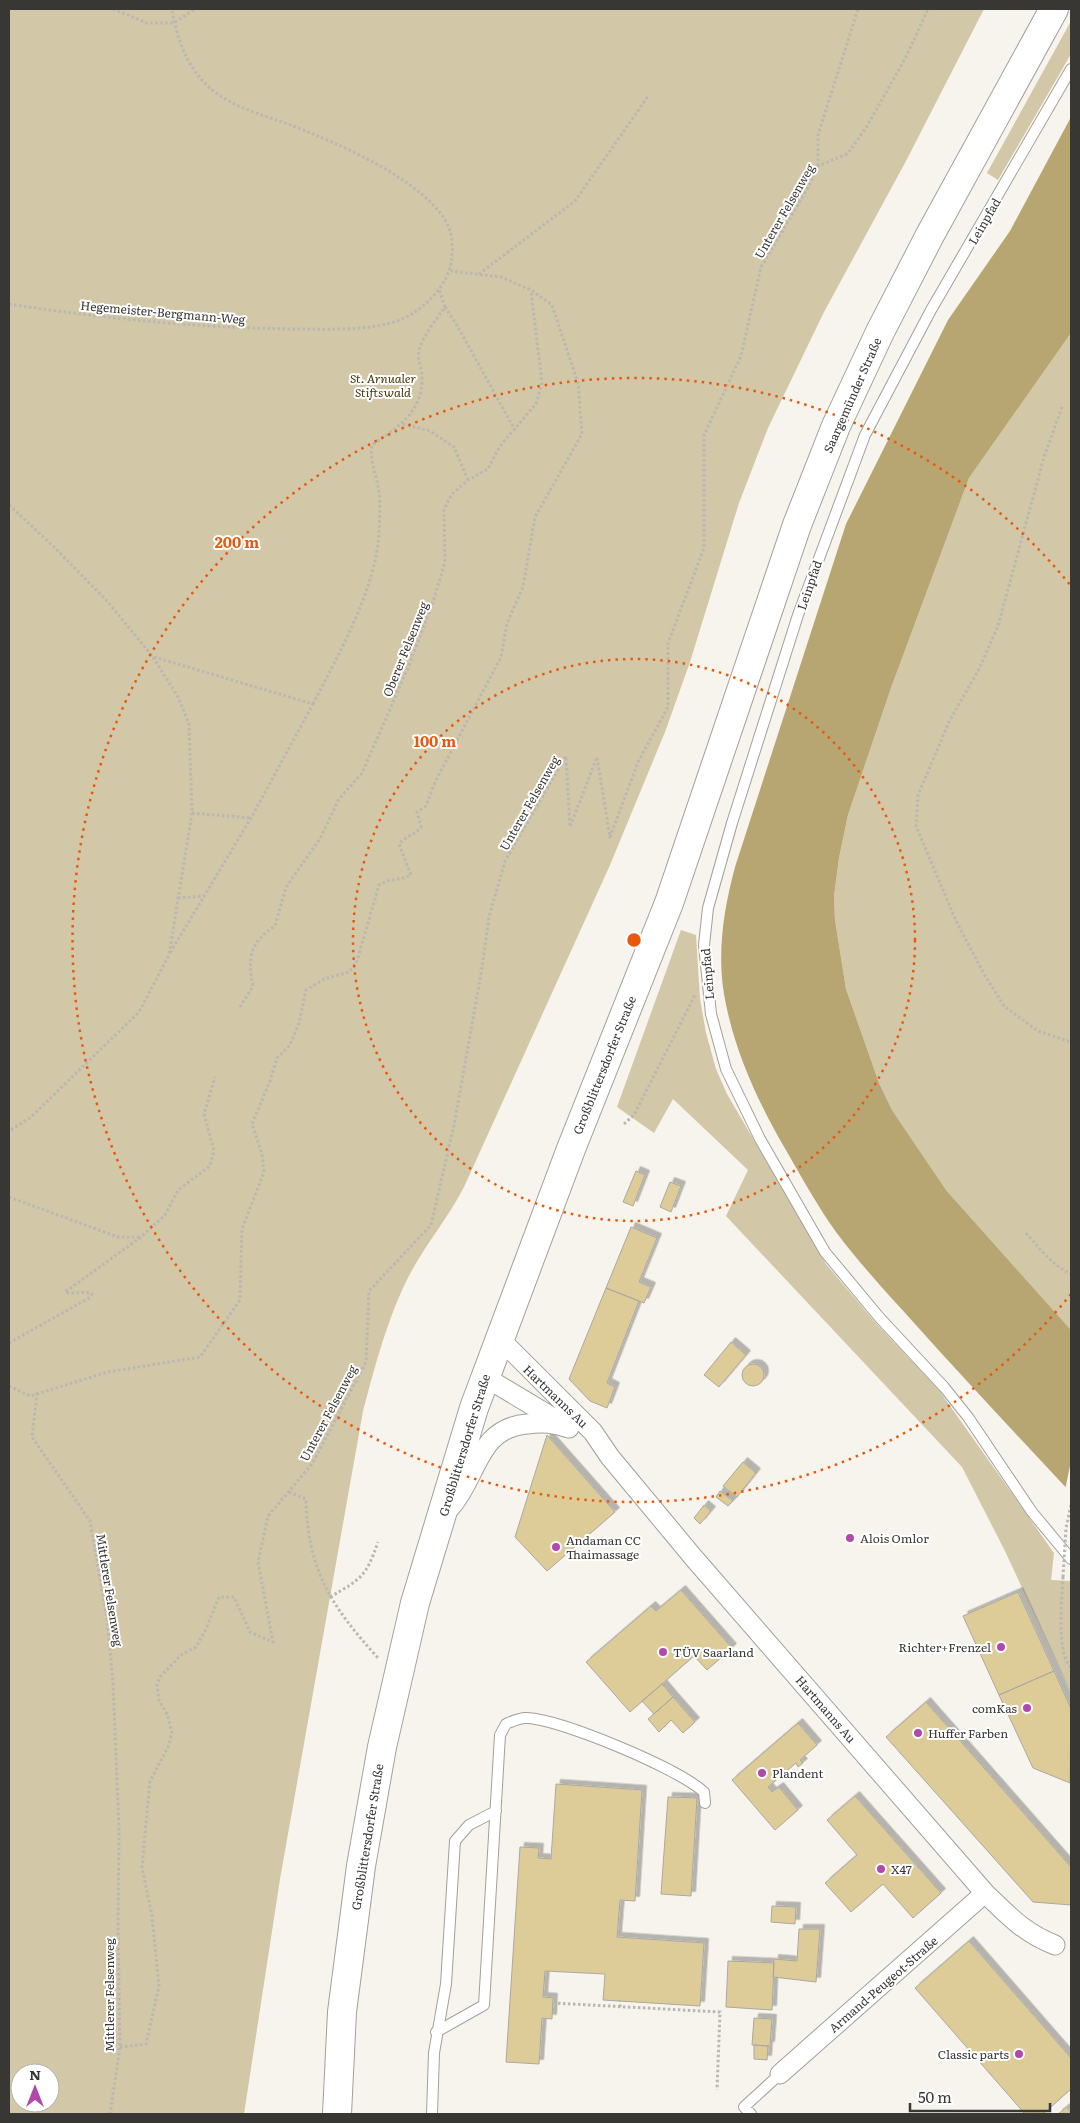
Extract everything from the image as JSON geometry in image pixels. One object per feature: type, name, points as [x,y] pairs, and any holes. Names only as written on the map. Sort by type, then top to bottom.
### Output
[{"type":"main road","name":"Saargemünder Straße","points":[[702,804],[797,525],[836,426],[880,332],[930,235],[1054,9]]},
{"type":"main road","name":"Großblittersdorfer Straße","points":[[337,2114],[342,2012],[361,1866],[382,1746],[415,1603],[485,1377],[499,1338],[571,1149],[669,903],[702,804]]},
{"type":"street","name":"Hartmanns Au","points":[[499,1338],[593,1432],[610,1457],[985,1893],[1017,1925],[1039,1939],[1055,1945]]},
{"type":"street","name":"Hartmanns Au","points":[[485,1377],[569,1428],[610,1457]]},
{"type":"street","name":"Hartmanns Au","points":[[441,1518],[458,1499],[488,1443],[500,1431],[517,1424],[543,1422],[569,1428]]},
{"type":"street","name":"Armand-Peugeot-Straße","points":[[780,2074],[985,1893]]},
{"type":"lane","name":"Leinpfad","points":[[1071,70],[931,310],[864,435],[798,615],[715,882],[705,929],[706,972],[717,1041],[736,1092],[760,1139],[832,1262],[968,1416],[1032,1512],[1071,1559]]},
{"type":"lane","points":[[436,2032],[484,2005],[500,1735],[506,1724],[527,1718],[593,1737],[660,1765],[697,1786],[704,1792],[706,1803]]},
{"type":"lane","points":[[432,2114],[436,2032],[446,1984],[455,1841],[469,1825],[496,1811]]},
{"type":"lane","points":[[750,2114],[744,2107],[780,2074]]},
{"type":"path","points":[[113,9],[147,23],[174,23],[195,9]]},
{"type":"path","points":[[9,1386],[30,1396],[108,1372],[200,1356],[240,1300],[242,1229],[264,1172],[262,1154],[252,1124],[270,1081],[277,1058],[290,1045],[299,1023],[306,990],[324,979],[349,972],[357,961],[379,885],[387,879],[403,879],[411,875],[399,844],[404,838],[415,835],[421,828],[417,812],[426,806],[435,782],[501,657],[507,623],[523,587],[535,518],[582,434],[578,383],[552,305],[531,290],[501,277],[451,271],[453,251],[449,228],[430,202],[403,181],[351,150],[250,111],[216,92],[197,74],[185,56],[174,23],[172,9]]},
{"type":"path","points":[[818,166],[818,135],[858,9]]},
{"type":"path","name":"Unterer Felsenweg","points":[[289,1492],[312,1464],[366,1362],[369,1291],[432,1225],[454,1125],[481,974],[489,917],[505,861],[566,756],[570,827],[597,758],[610,838],[638,762],[668,708],[668,643],[704,548],[704,435],[741,356],[761,267],[805,193],[818,166],[847,154],[856,141],[906,57],[928,9]]},
{"type":"path","points":[[479,274],[575,201],[649,95]]},
{"type":"path","name":"Hegemeister-Bergmann-Weg","points":[[9,304],[105,318],[222,328],[343,329],[388,323],[412,314],[439,289],[451,271]]},
{"type":"path","points":[[439,289],[445,307],[458,326],[515,430]]},
{"type":"path","name":"Oberer Felsenweg","points":[[240,1007],[253,986],[249,968],[252,949],[261,935],[275,926],[286,887],[320,839],[339,799],[362,773],[422,632],[445,562],[444,509],[452,494],[468,480],[488,469],[500,446],[536,404],[542,383],[531,290]]},
{"type":"path","points":[[9,1131],[31,1117],[139,1012],[169,955],[251,818],[313,704],[368,586],[378,536],[380,494],[376,472],[370,458],[372,445],[403,424],[416,405],[422,379],[419,351],[429,330],[445,307]]},
{"type":"path","points":[[1062,407],[1044,457],[998,626],[979,669],[949,722],[918,795],[916,826],[956,921],[984,974],[1004,1006],[1038,1031],[1071,1042]]},
{"type":"path","points":[[403,424],[430,431],[454,447],[468,480]]},
{"type":"path","points":[[9,505],[53,546],[107,601],[153,657],[178,697],[189,724],[192,813],[169,955]]},
{"type":"path","points":[[153,657],[313,704]]},
{"type":"path","points":[[192,813],[251,818]]},
{"type":"path","points":[[178,898],[204,896]]},
{"type":"path","points":[[624,1124],[634,1115],[706,972]]},
{"type":"path","points":[[9,1342],[89,1298],[92,1294],[88,1292],[71,1294],[65,1292],[141,1237],[165,1215],[178,1190],[210,1166],[214,1151],[204,1114],[206,1101],[215,1077]]},
{"type":"path","points":[[9,1197],[118,1237],[141,1237]]},
{"type":"path","points":[[1026,1233],[1053,1263],[1071,1274]]},
{"type":"path","name":"Mittlerer Felsenweg","points":[[37,1393],[32,1437],[90,1521],[107,1618],[113,1683],[119,1829],[120,2047],[110,2114]]},
{"type":"path","points":[[120,2047],[146,2044],[159,1986],[152,1916],[142,1866],[150,1781],[168,1747],[172,1733],[167,1714],[158,1701],[157,1684],[160,1676],[181,1655],[196,1646],[206,1629],[219,1598],[234,1598],[250,1632],[273,1642],[258,1562],[268,1516],[289,1492],[306,1499],[308,1539],[316,1567],[329,1597],[355,1633],[383,1663]]},
{"type":"path","points":[[1071,1505],[1066,1528],[1061,1616],[1064,1649],[1067,1664],[1071,1667]]},
{"type":"path","points":[[329,1597],[360,1580],[372,1563],[378,1542]]},
{"type":"path","points":[[620,2001],[620,2007]]},
{"type":"path","points":[[553,2003],[720,2012],[716,2090]]},
{"type":"green space","name":"St. Arnualer Stiftswald","points":[[9,9],[984,9],[906,161],[824,312],[768,428],[739,503],[690,662],[665,732],[610,865],[464,1187],[409,1275],[380,1349],[363,1411],[280,1879],[244,2114],[9,2114]]},
{"type":"green space","points":[[1071,21],[1071,54],[998,180],[987,173]]},
{"type":"green space","points":[[1071,333],[1071,1330],[946,1190],[892,1110],[879,1083],[846,989],[835,920],[834,896],[839,858],[848,815],[891,688],[969,478]]},
{"type":"green space","points":[[681,930],[696,935],[700,999],[706,1033],[716,1069],[727,1094],[826,1264],[874,1321],[938,1389],[1054,1553],[1051,1580],[1071,1581],[1071,1693],[1005,1551],[962,1467],[726,1216],[748,1170],[673,1099],[654,1133],[617,1107]]},
{"type":"shaded area","points":[[1071,117],[1071,333],[969,478],[891,688],[848,815],[839,858],[834,896],[835,920],[846,989],[879,1083],[892,1110],[946,1190],[1071,1330],[1071,1493],[884,1290],[836,1232],[808,1189],[755,1091],[733,1033],[724,994],[721,962],[725,914],[735,867],[846,524],[948,320],[1010,231]]},
{"type":"pier","points":[[1071,1461],[1071,1496],[1065,1490]]},
{"type":"building","points":[[636,1171],[645,1175],[633,1206],[623,1202]]},
{"type":"building","points":[[670,1182],[681,1186],[671,1212],[660,1207]]},
{"type":"building","points":[[631,1227],[657,1238],[639,1282],[651,1287],[644,1303],[606,1288]]},
{"type":"building","points":[[606,1288],[639,1301],[607,1383],[615,1387],[607,1408],[590,1401],[569,1379]]},
{"type":"building","points":[[731,1342],[746,1355],[719,1387],[704,1375]]},
{"type":"building","points":[[753,1364],[761,1367],[764,1375],[761,1383],[753,1386],[745,1383],[742,1375],[745,1367]]},
{"type":"building","points":[[547,1435],[615,1512],[547,1571],[515,1537]]},
{"type":"building","points":[[743,1462],[756,1473],[737,1497],[723,1486]]},
{"type":"building","points":[[720,1491],[733,1501],[728,1506],[716,1497]]},
{"type":"building","points":[[704,1505],[711,1511],[700,1524],[694,1518]]},
{"type":"building","name":"TÜV Saarland","points":[[681,1590],[732,1648],[707,1670],[694,1656],[630,1712],[586,1662],[651,1606],[656,1611]]},
{"type":"building","points":[[1018,1592],[1054,1671],[999,1695],[963,1616]]},
{"type":"building","points":[[1054,1671],[1071,1709],[1070,1783],[1033,1768],[999,1695]]},
{"type":"building","points":[[662,1684],[673,1697],[654,1714],[642,1701]]},
{"type":"building","points":[[673,1697],[695,1722],[683,1733],[671,1720],[659,1732],[648,1719]]},
{"type":"building","points":[[926,1702],[1071,1867],[1071,1905],[1033,1902],[886,1737]]},
{"type":"building","name":"Plandent","points":[[798,1723],[817,1745],[800,1760],[803,1763],[798,1767],[796,1763],[768,1787],[772,1792],[779,1787],[798,1810],[775,1830],[732,1780]]},
{"type":"building","points":[[556,1784],[642,1790],[635,1901],[620,1900],[617,1937],[704,1943],[700,2006],[603,2000],[605,1974],[545,1971],[543,1997],[553,1998],[552,2019],[542,2018],[539,2064],[506,2062],[520,1847],[539,1848],[538,1858],[551,1859]]},
{"type":"building","name":"X47","points":[[855,1796],[941,1893],[913,1918],[883,1884],[851,1912],[825,1883],[857,1855],[827,1820]]},
{"type":"building","points":[[668,1797],[697,1798],[691,1896],[661,1894]]},
{"type":"building","points":[[772,1906],[796,1907],[795,1924],[771,1922]]},
{"type":"building","points":[[799,1929],[820,1929],[816,1982],[773,1977],[774,1959],[797,1961]]},
{"type":"building","points":[[969,1941],[1071,2058],[1071,2089],[1043,2114],[1025,2114],[915,1988]]},
{"type":"building","points":[[728,1961],[774,1963],[772,2010],[726,2007]]},
{"type":"building","points":[[754,2018],[772,2019],[770,2046],[752,2045]]},
{"type":"building","points":[[754,2045],[768,2046],[767,2060],[754,2059]]},
{"type":"building","points":[[1067,2107],[1071,2114],[1058,2114]]},
{"type":"place","name":"Alois Omlor","points":[[850,1538]]},
{"type":"place","name":"Andaman CC Thaimassage","points":[[556,1547]]},
{"type":"place","name":"Richter+Frenzel","points":[[1001,1647]]},
{"type":"place","name":"TÜV Saarland","points":[[663,1652]]},
{"type":"place","name":"comKas","points":[[1027,1708]]},
{"type":"place","name":"Huffer Farben","points":[[918,1733]]},
{"type":"place","name":"Plandent","points":[[762,1773]]},
{"type":"place","name":"X47","points":[[881,1869]]},
{"type":"place","name":"Classic parts","points":[[1019,2054]]}]
